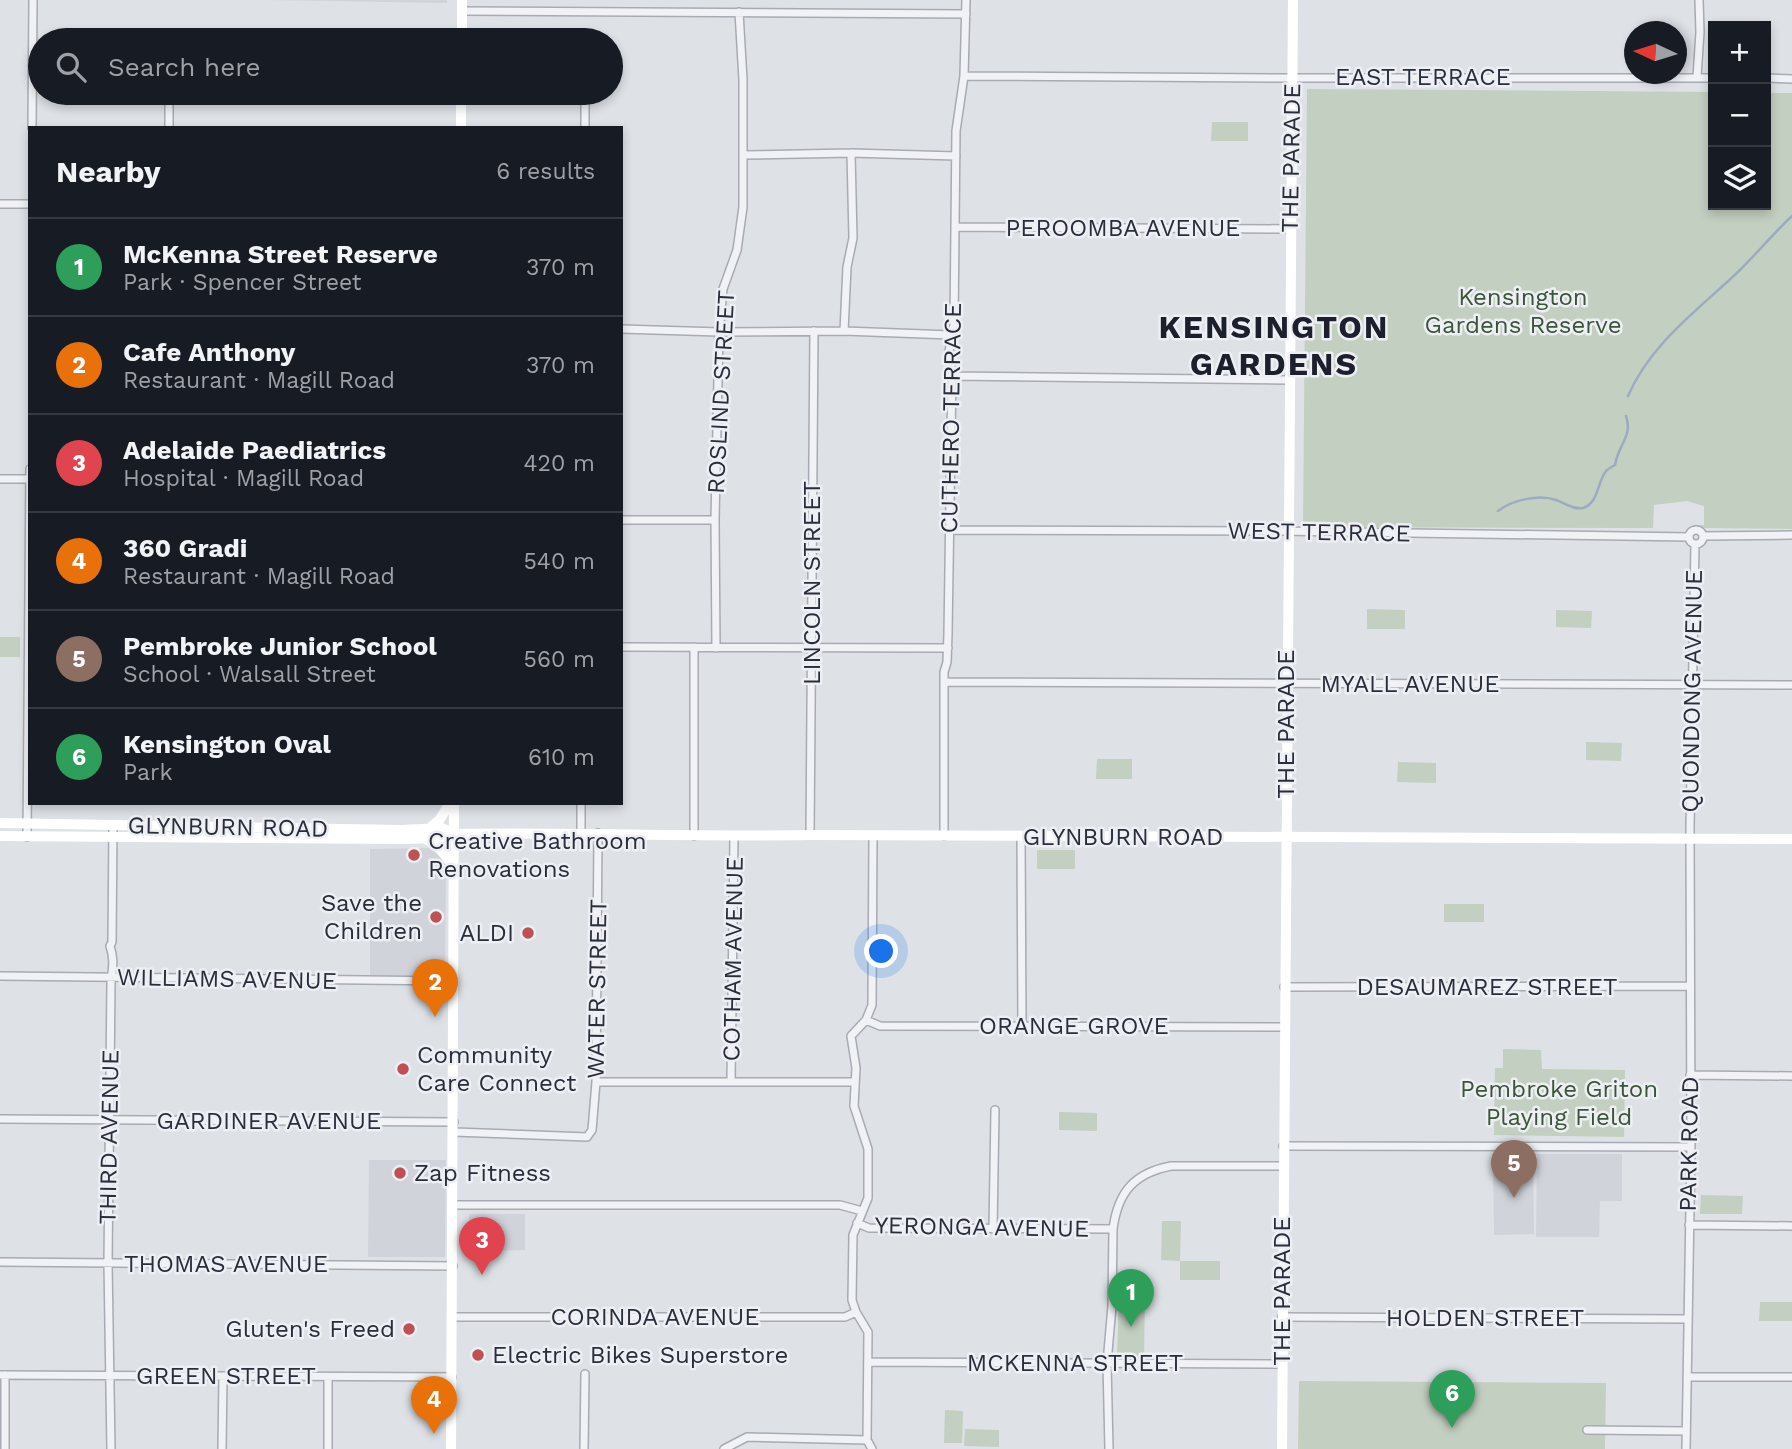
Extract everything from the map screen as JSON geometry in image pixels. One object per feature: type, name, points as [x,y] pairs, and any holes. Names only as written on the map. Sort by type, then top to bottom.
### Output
[{"type":"main road","name":"THE PARADE","points":[[1282,1449],[1282,1166],[1293,0]]},
{"type":"main road","points":[[462,5],[462,28]]},
{"type":"main road","points":[[461,105],[461,126]]},
{"type":"main road","points":[[429,829],[450,805]]},
{"type":"main road","points":[[451,1449],[454,1205],[452,805]]},
{"type":"main road","name":"GLYNBURN ROAD","points":[[0,823],[423,839],[454,834],[581,833],[694,836],[1792,839]]},
{"type":"main road","name":"GLYNBURN ROAD","points":[[0,836],[113,838],[442,828],[454,834]]},
{"type":"main road","points":[[423,839],[434,843],[444,853],[454,870]]},
{"type":"street","points":[[33,0],[34,28]]},
{"type":"street","points":[[602,0],[602,10]]},
{"type":"street","name":"CUTHERO TERRACE","points":[[944,836],[944,682],[948,648],[952,376],[949,357],[954,324],[956,156],[958,107],[964,76],[966,0]]},
{"type":"street","points":[[1697,77],[1699,0]]},
{"type":"street","points":[[462,5],[602,10],[966,14]]},
{"type":"street","name":"ROSLIND STREET","points":[[716,648],[715,520],[719,332],[723,289],[737,250],[743,207],[739,12]]},
{"type":"street","name":"EAST TERRACE","points":[[964,76],[1708,78]]},
{"type":"street","points":[[1771,78],[1792,79]]},
{"type":"street","points":[[32,126],[34,105]]},
{"type":"street","points":[[169,105],[169,126]]},
{"type":"street","points":[[585,105],[585,126]]},
{"type":"street","points":[[744,155],[851,153],[956,156]]},
{"type":"street","points":[[844,331],[847,267],[853,238],[851,153]]},
{"type":"street","points":[[0,204],[28,204]]},
{"type":"street","name":"PEROOMBA AVENUE","points":[[955,227],[1291,229]]},
{"type":"street","points":[[623,329],[951,335]]},
{"type":"street","name":"LINCOLN STREET","points":[[810,835],[814,331]]},
{"type":"street","points":[[952,376],[1289,380]]},
{"type":"street","points":[[0,479],[28,479]]},
{"type":"street","points":[[623,520],[715,520]]},
{"type":"street","name":"WEST TERRACE","points":[[949,530],[1287,532],[1692,540],[1692,531],[1697,530],[1703,536]]},
{"type":"street","points":[[1692,540],[1700,543],[1703,536],[1792,535]]},
{"type":"street","name":"QUONDONG AVENUE","points":[[1691,839],[1694,683],[1692,540]]},
{"type":"street","points":[[623,647],[948,648]]},
{"type":"street","points":[[694,647],[694,836]]},
{"type":"street","name":"MYALL AVENUE","points":[[944,682],[1792,685]]},
{"type":"street","points":[[27,837],[28,752]]},
{"type":"street","points":[[581,805],[581,833]]},
{"type":"street","name":"THIRD AVENUE","points":[[111,1449],[108,1263],[111,978],[114,970],[110,946],[113,826]]},
{"type":"street","name":"WATER STREET","points":[[454,1127],[587,1137],[592,1130],[596,1082],[598,834]]},
{"type":"street","name":"COTHAM AVENUE","points":[[731,1082],[734,836]]},
{"type":"street","points":[[872,1449],[867,1440],[868,1332],[852,1300],[853,1235],[869,1188],[868,1149],[855,1112],[855,1058],[851,1036],[866,1020],[872,1005],[873,836]]},
{"type":"street","points":[[1021,836],[1022,1026]]},
{"type":"street","name":"PARK ROAD","points":[[1686,1449],[1691,1147],[1691,839]]},
{"type":"street","name":"WILLIAMS AVENUE","points":[[0,976],[453,981]]},
{"type":"street","name":"DESAUMAREZ STREET","points":[[1284,987],[1690,986]]},
{"type":"street","name":"ORANGE GROVE","points":[[866,1020],[880,1026],[1284,1027]]},
{"type":"street","points":[[1690,1075],[1792,1076]]},
{"type":"street","points":[[596,1082],[854,1082]]},
{"type":"street","points":[[993,1229],[995,1110]]},
{"type":"street","name":"GARDINER AVENUE","points":[[0,1119],[454,1127]]},
{"type":"street","points":[[1283,1146],[1691,1147]]},
{"type":"street","name":"YERONGA AVENUE","points":[[857,1223],[869,1228],[1113,1228],[1114,1217],[1127,1190],[1138,1177],[1154,1169],[1171,1166],[1282,1166]]},
{"type":"street","name":"YERONGA AVENUE","points":[[454,1205],[839,1205],[862,1211]]},
{"type":"street","points":[[1689,1225],[1792,1226]]},
{"type":"street","points":[[1109,1449],[1107,1363],[1112,1306],[1113,1228]]},
{"type":"street","name":"THOMAS AVENUE","points":[[0,1262],[453,1266]]},
{"type":"street","name":"CORINDA AVENUE","points":[[452,1317],[845,1317],[856,1312]]},
{"type":"street","name":"HOLDEN STREET","points":[[1282,1317],[1687,1319]]},
{"type":"street","name":"MCKENNA STREET","points":[[868,1362],[1282,1364]]},
{"type":"street","points":[[584,1449],[585,1374]]},
{"type":"street","points":[[2,1375],[5,1449]]},
{"type":"street","name":"GREEN STREET","points":[[2,1375],[452,1377]]},
{"type":"street","points":[[222,1449],[223,1376]]},
{"type":"street","points":[[328,1377],[328,1449]]},
{"type":"street","points":[[1687,1377],[1792,1377]]},
{"type":"street","points":[[1587,1430],[1686,1431]]},
{"type":"street","points":[[724,1449],[747,1437],[867,1440]]},
{"type":"street","points":[[828,1439],[828,1449]]},
{"type":"shaded area","points":[[270,0],[447,0],[447,3]]},
{"type":"shaded area","points":[[431,848],[446,864],[445,969],[436,977],[370,977],[370,849]]},
{"type":"shaded area","points":[[1537,1154],[1622,1154],[1622,1201],[1600,1201],[1599,1237],[1536,1237]]},
{"type":"shaded area","points":[[369,1160],[446,1160],[445,1257],[368,1257]]},
{"type":"shaded area","points":[[1493,1162],[1533,1162],[1534,1234],[1494,1235]]},
{"type":"shaded area","points":[[469,1214],[525,1214],[525,1250],[469,1251]]},
{"type":"green space","name":"Kensington Gardens Reserve","points":[[1307,89],[1708,92],[1708,210],[1771,210],[1771,93],[1792,93],[1792,529],[1704,528],[1692,525],[1704,525],[1704,506],[1687,501],[1654,505],[1653,528],[1303,527]]},
{"type":"green space","points":[[1212,122],[1248,122],[1248,141],[1211,141]]},
{"type":"green space","points":[[1367,609],[1405,610],[1405,629],[1367,629]]},
{"type":"green space","points":[[1556,610],[1592,611],[1591,628],[1556,627]]},
{"type":"green space","points":[[0,637],[20,637],[20,657],[0,657]]},
{"type":"green space","points":[[1586,742],[1622,743],[1621,761],[1586,760]]},
{"type":"green space","points":[[1097,759],[1132,759],[1132,779],[1096,779]]},
{"type":"green space","points":[[1398,762],[1436,763],[1436,783],[1397,782]]},
{"type":"green space","points":[[1037,850],[1075,850],[1075,869],[1037,869]]},
{"type":"green space","points":[[1444,904],[1484,904],[1484,922],[1444,922]]},
{"type":"green space","name":"Pembroke Griton Playing Field","points":[[1503,1049],[1541,1050],[1542,1069],[1625,1070],[1624,1137],[1494,1135],[1495,1068],[1503,1068]]},
{"type":"green space","points":[[1059,1112],[1097,1113],[1097,1131],[1059,1130]]},
{"type":"green space","points":[[1701,1195],[1743,1196],[1742,1214],[1700,1214]]},
{"type":"green space","points":[[1162,1221],[1181,1221],[1180,1261],[1161,1260]]},
{"type":"green space","points":[[1180,1261],[1220,1261],[1220,1280],[1180,1280]]},
{"type":"green space","points":[[1119,1296],[1145,1296],[1144,1359],[1117,1358]]},
{"type":"green space","points":[[1760,1302],[1792,1302],[1792,1321],[1759,1321]]},
{"type":"green space","points":[[1299,1381],[1606,1383],[1605,1449],[1298,1449]]},
{"type":"green space","points":[[945,1410],[963,1411],[962,1443],[944,1443]]},
{"type":"green space","points":[[965,1429],[999,1430],[999,1447],[964,1446]]},
{"type":"waterway","points":[[1628,396],[1662,343],[1739,271],[1792,216]]},
{"type":"waterway","points":[[1498,511],[1511,504],[1534,498],[1549,498],[1576,508],[1588,505],[1595,497],[1606,471],[1615,465],[1628,429],[1626,416]]},
{"type":"place","name":"Creative Bathroom Renovations","points":[[414,855]]},
{"type":"place","name":"Save the Children","points":[[436,917]]},
{"type":"place","name":"ALDI","points":[[528,933]]},
{"type":"place","name":"Cafe Anthony","points":[[435,1017]]},
{"type":"place","name":"Community Care Connect","points":[[403,1069]]},
{"type":"place","name":"Zap Fitness","points":[[400,1173]]},
{"type":"place","name":"Pembroke Junior School","points":[[1514,1198]]},
{"type":"place","name":"Adelaide Paediatrics","points":[[482,1275]]},
{"type":"place","name":"McKenna Street Reserve","points":[[1131,1327]]},
{"type":"place","name":"Gluten's Freed","points":[[409,1329]]},
{"type":"place","name":"Electric Bikes Superstore","points":[[478,1355]]},
{"type":"place","name":"Kensington Oval","points":[[1452,1428]]},
{"type":"place","name":"360 Gradi","points":[[434,1434]]},
{"type":"district","name":"KENSINGTON GARDENS","points":[[1274,346]]}]
